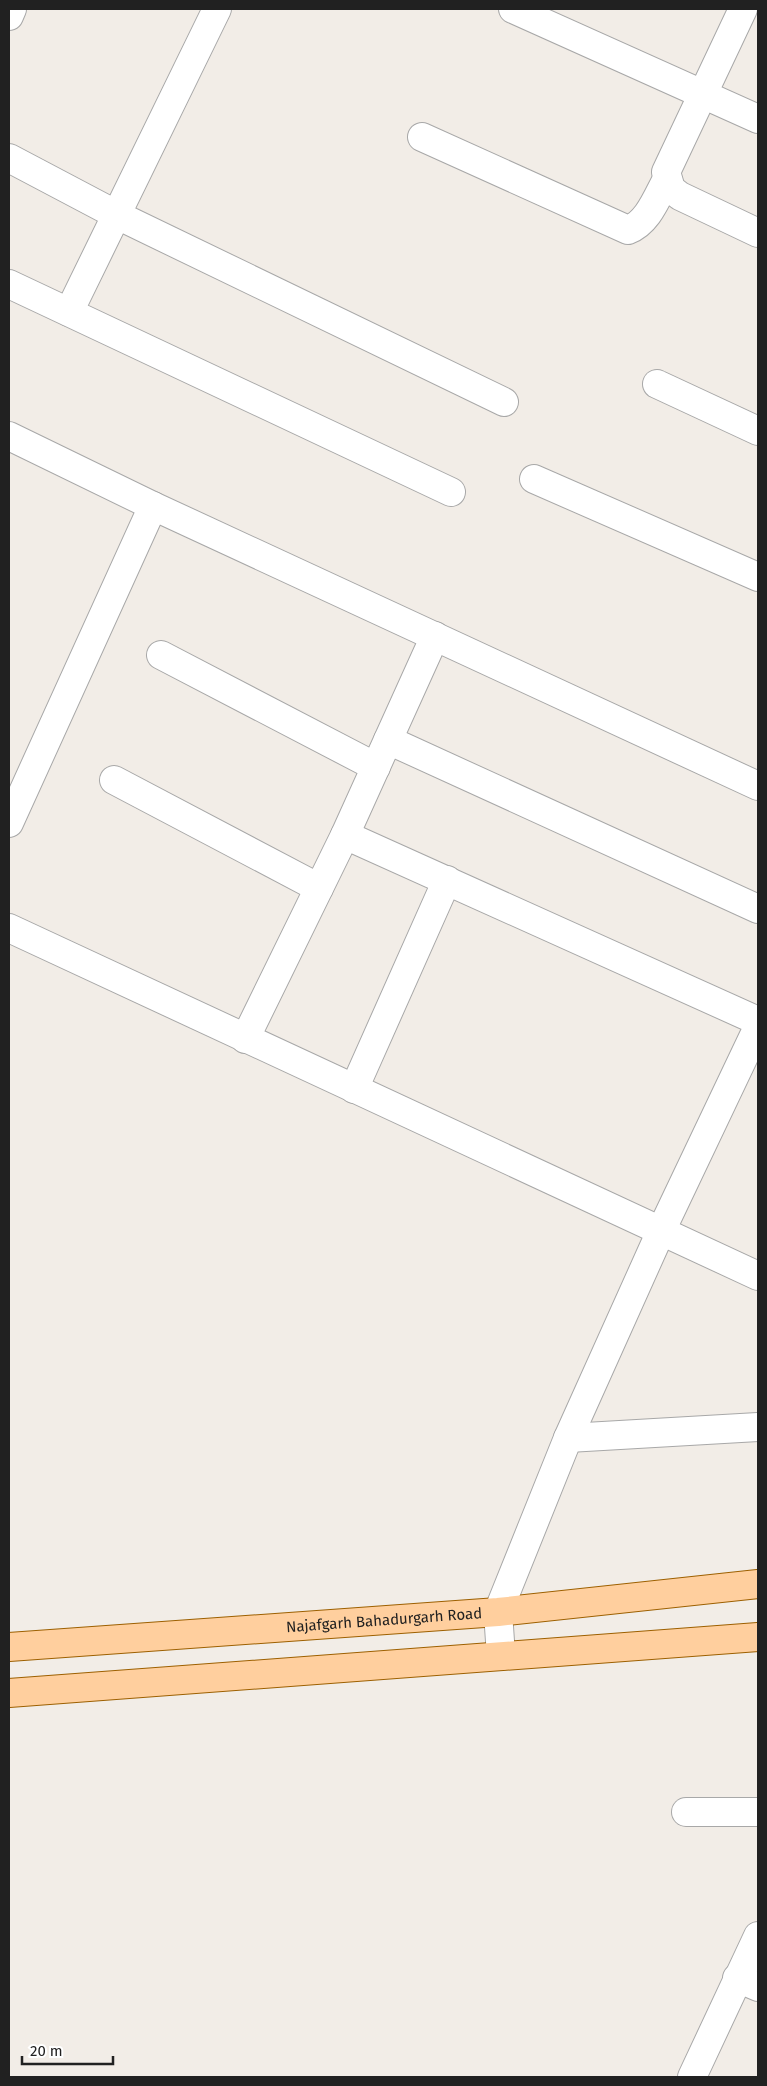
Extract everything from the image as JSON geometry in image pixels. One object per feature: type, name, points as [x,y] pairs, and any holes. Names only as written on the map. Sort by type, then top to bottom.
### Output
[{"type":"main road","name":"Najafgarh Bahadurgarh Road","points":[[9,1647],[498,1612],[758,1584]]},
{"type":"main road","points":[[9,1693],[758,1637]]},
{"type":"street","points":[[9,16],[12,9]]},
{"type":"street","points":[[69,312],[217,9]]},
{"type":"street","points":[[513,9],[758,119]]},
{"type":"street","points":[[743,9],[666,172],[671,189],[680,196],[758,233]]},
{"type":"street","points":[[422,137],[628,230],[638,227],[667,180]]},
{"type":"street","points":[[9,158],[117,215],[504,402]]},
{"type":"street","points":[[9,284],[451,492]]},
{"type":"street","points":[[657,384],[758,431]]},
{"type":"street","points":[[10,439],[758,786]]},
{"type":"street","points":[[534,479],[758,577]]},
{"type":"street","points":[[9,823],[153,506]]},
{"type":"street","points":[[245,1039],[345,834],[435,636]]},
{"type":"street","points":[[161,654],[376,767]]},
{"type":"street","points":[[388,740],[758,909]]},
{"type":"street","points":[[114,780],[319,888]]},
{"type":"street","points":[[345,834],[758,1021]]},
{"type":"street","points":[[354,1089],[447,880]]},
{"type":"street","points":[[9,928],[758,1276]]},
{"type":"street","points":[[501,1656],[498,1612],[568,1438],[661,1231],[758,1026]]},
{"type":"street","points":[[568,1438],[758,1427]]},
{"type":"street","points":[[686,1812],[758,1812]]},
{"type":"street","points":[[692,2077],[748,1982],[758,1936]]}]
